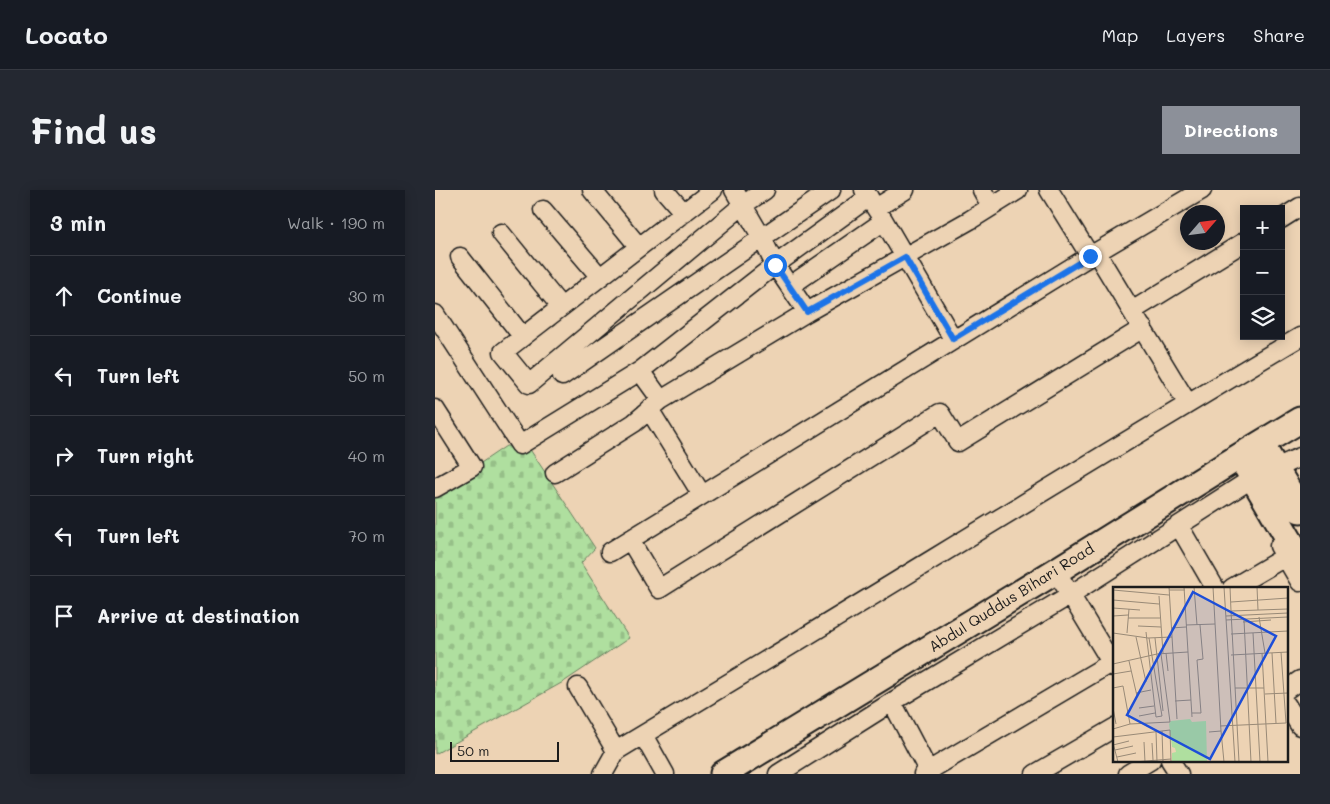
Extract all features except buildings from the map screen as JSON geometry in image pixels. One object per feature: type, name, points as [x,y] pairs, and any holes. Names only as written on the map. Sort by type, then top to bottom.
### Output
[{"type":"main road","name":"Abdul Quddus Bihari Road","points":[[723,774],[1300,420]]},
{"type":"main road","points":[[1261,444],[1257,477],[1294,555]]},
{"type":"main road","points":[[1240,456],[1257,477],[1300,510]]},
{"type":"street","points":[[592,190],[639,247]]},
{"type":"street","points":[[713,190],[503,352],[529,384],[738,197],[765,190]]},
{"type":"street","points":[[562,376],[831,190]]},
{"type":"street","points":[[435,314],[520,445],[640,371],[775,265],[873,204],[905,190]]},
{"type":"street","points":[[982,190],[991,206]]},
{"type":"street","points":[[555,473],[634,423],[655,404],[807,312],[970,220],[1018,190]]},
{"type":"street","points":[[1049,190],[1132,311],[1188,404]]},
{"type":"street","points":[[610,552],[953,339],[1201,190]]},
{"type":"street","points":[[669,192],[683,213]]},
{"type":"street","points":[[738,197],[775,265],[807,312]]},
{"type":"street","points":[[873,204],[953,339]]},
{"type":"street","points":[[790,286],[873,204]]},
{"type":"street","points":[[1285,216],[1300,207]]},
{"type":"street","points":[[543,210],[600,278]]},
{"type":"street","points":[[501,233],[561,307]]},
{"type":"street","points":[[1132,311],[1240,244]]},
{"type":"street","points":[[460,257],[523,337]]},
{"type":"street","points":[[630,540],[659,589],[940,413],[958,442],[1143,328]]},
{"type":"street","points":[[603,774],[616,751],[799,642],[1300,337]]},
{"type":"street","points":[[640,371],[702,495]]},
{"type":"street","points":[[435,409],[441,432],[472,467],[435,488]]},
{"type":"street","points":[[778,774],[892,702],[1070,595],[1257,477],[1300,457]]},
{"type":"street","points":[[1179,526],[1214,587]]},
{"type":"street","points":[[1234,587],[1294,555],[1300,582]]},
{"type":"street","points":[[892,702],[927,773],[1113,663],[1056,571]]},
{"type":"street","points":[[1287,689],[1300,680]]},
{"type":"street","points":[[578,688],[616,751]]},
{"type":"street","points":[[1287,706],[1300,726]]},
{"type":"street","points":[[1035,774],[1113,729]]},
{"type":"street","points":[[643,735],[665,774]]},
{"type":"street","points":[[1128,774],[1148,762]]},
{"type":"green space","points":[[506,446],[529,448],[595,548],[581,563],[629,638],[565,681],[435,754],[435,494]]},
{"type":"route","points":[[775,265],[807,312],[905,257],[953,339],[1090,256]]}]
